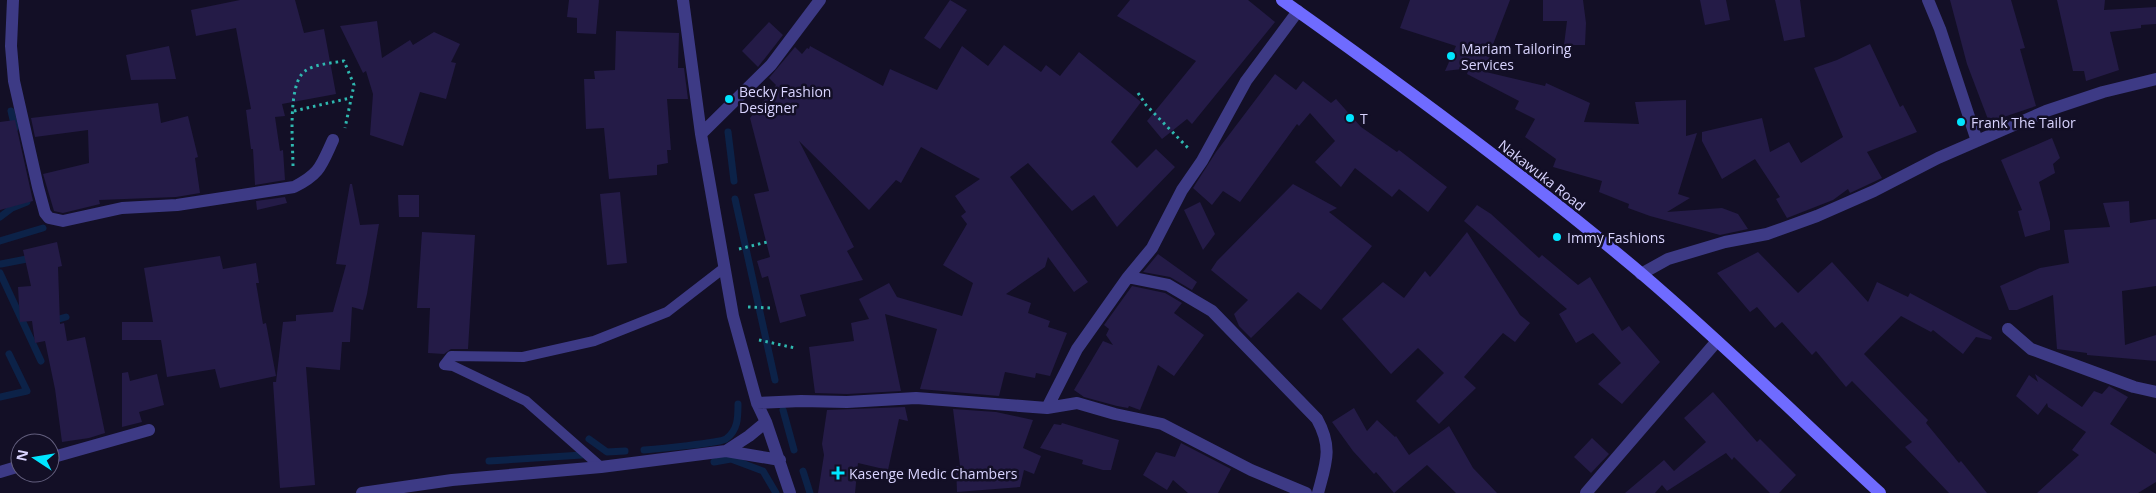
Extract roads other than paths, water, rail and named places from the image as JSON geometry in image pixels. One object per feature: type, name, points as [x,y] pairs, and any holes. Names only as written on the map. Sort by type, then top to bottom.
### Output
[{"type":"main road","name":"Nakawuka Road","points":[[1282,0],[1423,101],[1551,200],[1641,274],[1717,341],[1880,493]]},
{"type":"street","points":[[13,0],[11,46],[14,81],[38,187],[45,213],[49,218],[63,221],[122,208],[177,204],[294,187],[310,179],[318,171],[333,140]]},
{"type":"street","points":[[683,0],[702,134],[732,316],[758,403],[780,460],[790,493]]},
{"type":"street","points":[[702,134],[770,65],[820,0]]},
{"type":"street","points":[[1928,0],[1940,29],[1977,141]]},
{"type":"street","points":[[1047,408],[1077,349],[1128,277],[1152,248],[1182,190],[1202,162],[1246,82],[1298,11]]},
{"type":"street","points":[[1641,274],[1668,259],[1725,242],[1767,234],[1817,216],[1874,191],[1938,158],[2046,112],[2102,92],[2156,79]]},
{"type":"street","points":[[1128,277],[1168,285],[1212,311],[1317,419],[1324,432],[1328,448],[1327,462],[1318,493]]},
{"type":"street","points":[[2008,329],[2031,349],[2156,392]]},
{"type":"street","points":[[1586,493],[1717,341]]},
{"type":"street","points":[[758,403],[801,401],[847,402],[916,398],[1047,408],[1077,403],[1115,414],[1162,424],[1251,470],[1306,493]]},
{"type":"street","points":[[726,451],[766,422]]},
{"type":"street","points":[[60,455],[149,430]]},
{"type":"street","points":[[362,493],[452,480],[601,467],[726,451],[780,460]]},
{"type":"lane","points":[[601,467],[526,401],[452,366],[444,366],[448,358],[451,356],[523,357],[594,341],[667,312],[724,268]]},
{"type":"waterway","points":[[11,111],[15,128]]},
{"type":"waterway","points":[[728,132],[734,181]]},
{"type":"waterway","points":[[0,217],[12,208],[27,202],[26,197]]},
{"type":"waterway","points":[[735,199],[775,380]]},
{"type":"waterway","points":[[0,241],[43,228]]},
{"type":"waterway","points":[[1,264],[32,258]]},
{"type":"waterway","points":[[0,273],[41,361]]},
{"type":"waterway","points":[[52,321],[66,317]]},
{"type":"waterway","points":[[0,397],[27,391],[9,354]]},
{"type":"waterway","points":[[644,450],[701,444],[726,439],[735,428],[738,404]]},
{"type":"waterway","points":[[783,410],[794,450]]},
{"type":"waterway","points":[[589,439],[607,452],[625,451]]},
{"type":"waterway","points":[[489,461],[582,455]]},
{"type":"waterway","points":[[714,462],[731,459],[763,471],[776,493]]},
{"type":"waterway","points":[[803,471],[810,493]]},
{"type":"place","name":"Mariam Tailoring Services","points":[[1451,56]]},
{"type":"place","name":"Becky Fashion Designer","points":[[729,99]]},
{"type":"place","name":"T","points":[[1350,118]]},
{"type":"place","name":"Frank The Tailor","points":[[1961,122]]},
{"type":"place","name":"Immy Fashions","points":[[1557,237]]},
{"type":"place","name":"Kasenge Medic Chambers","points":[[838,473]]}]
